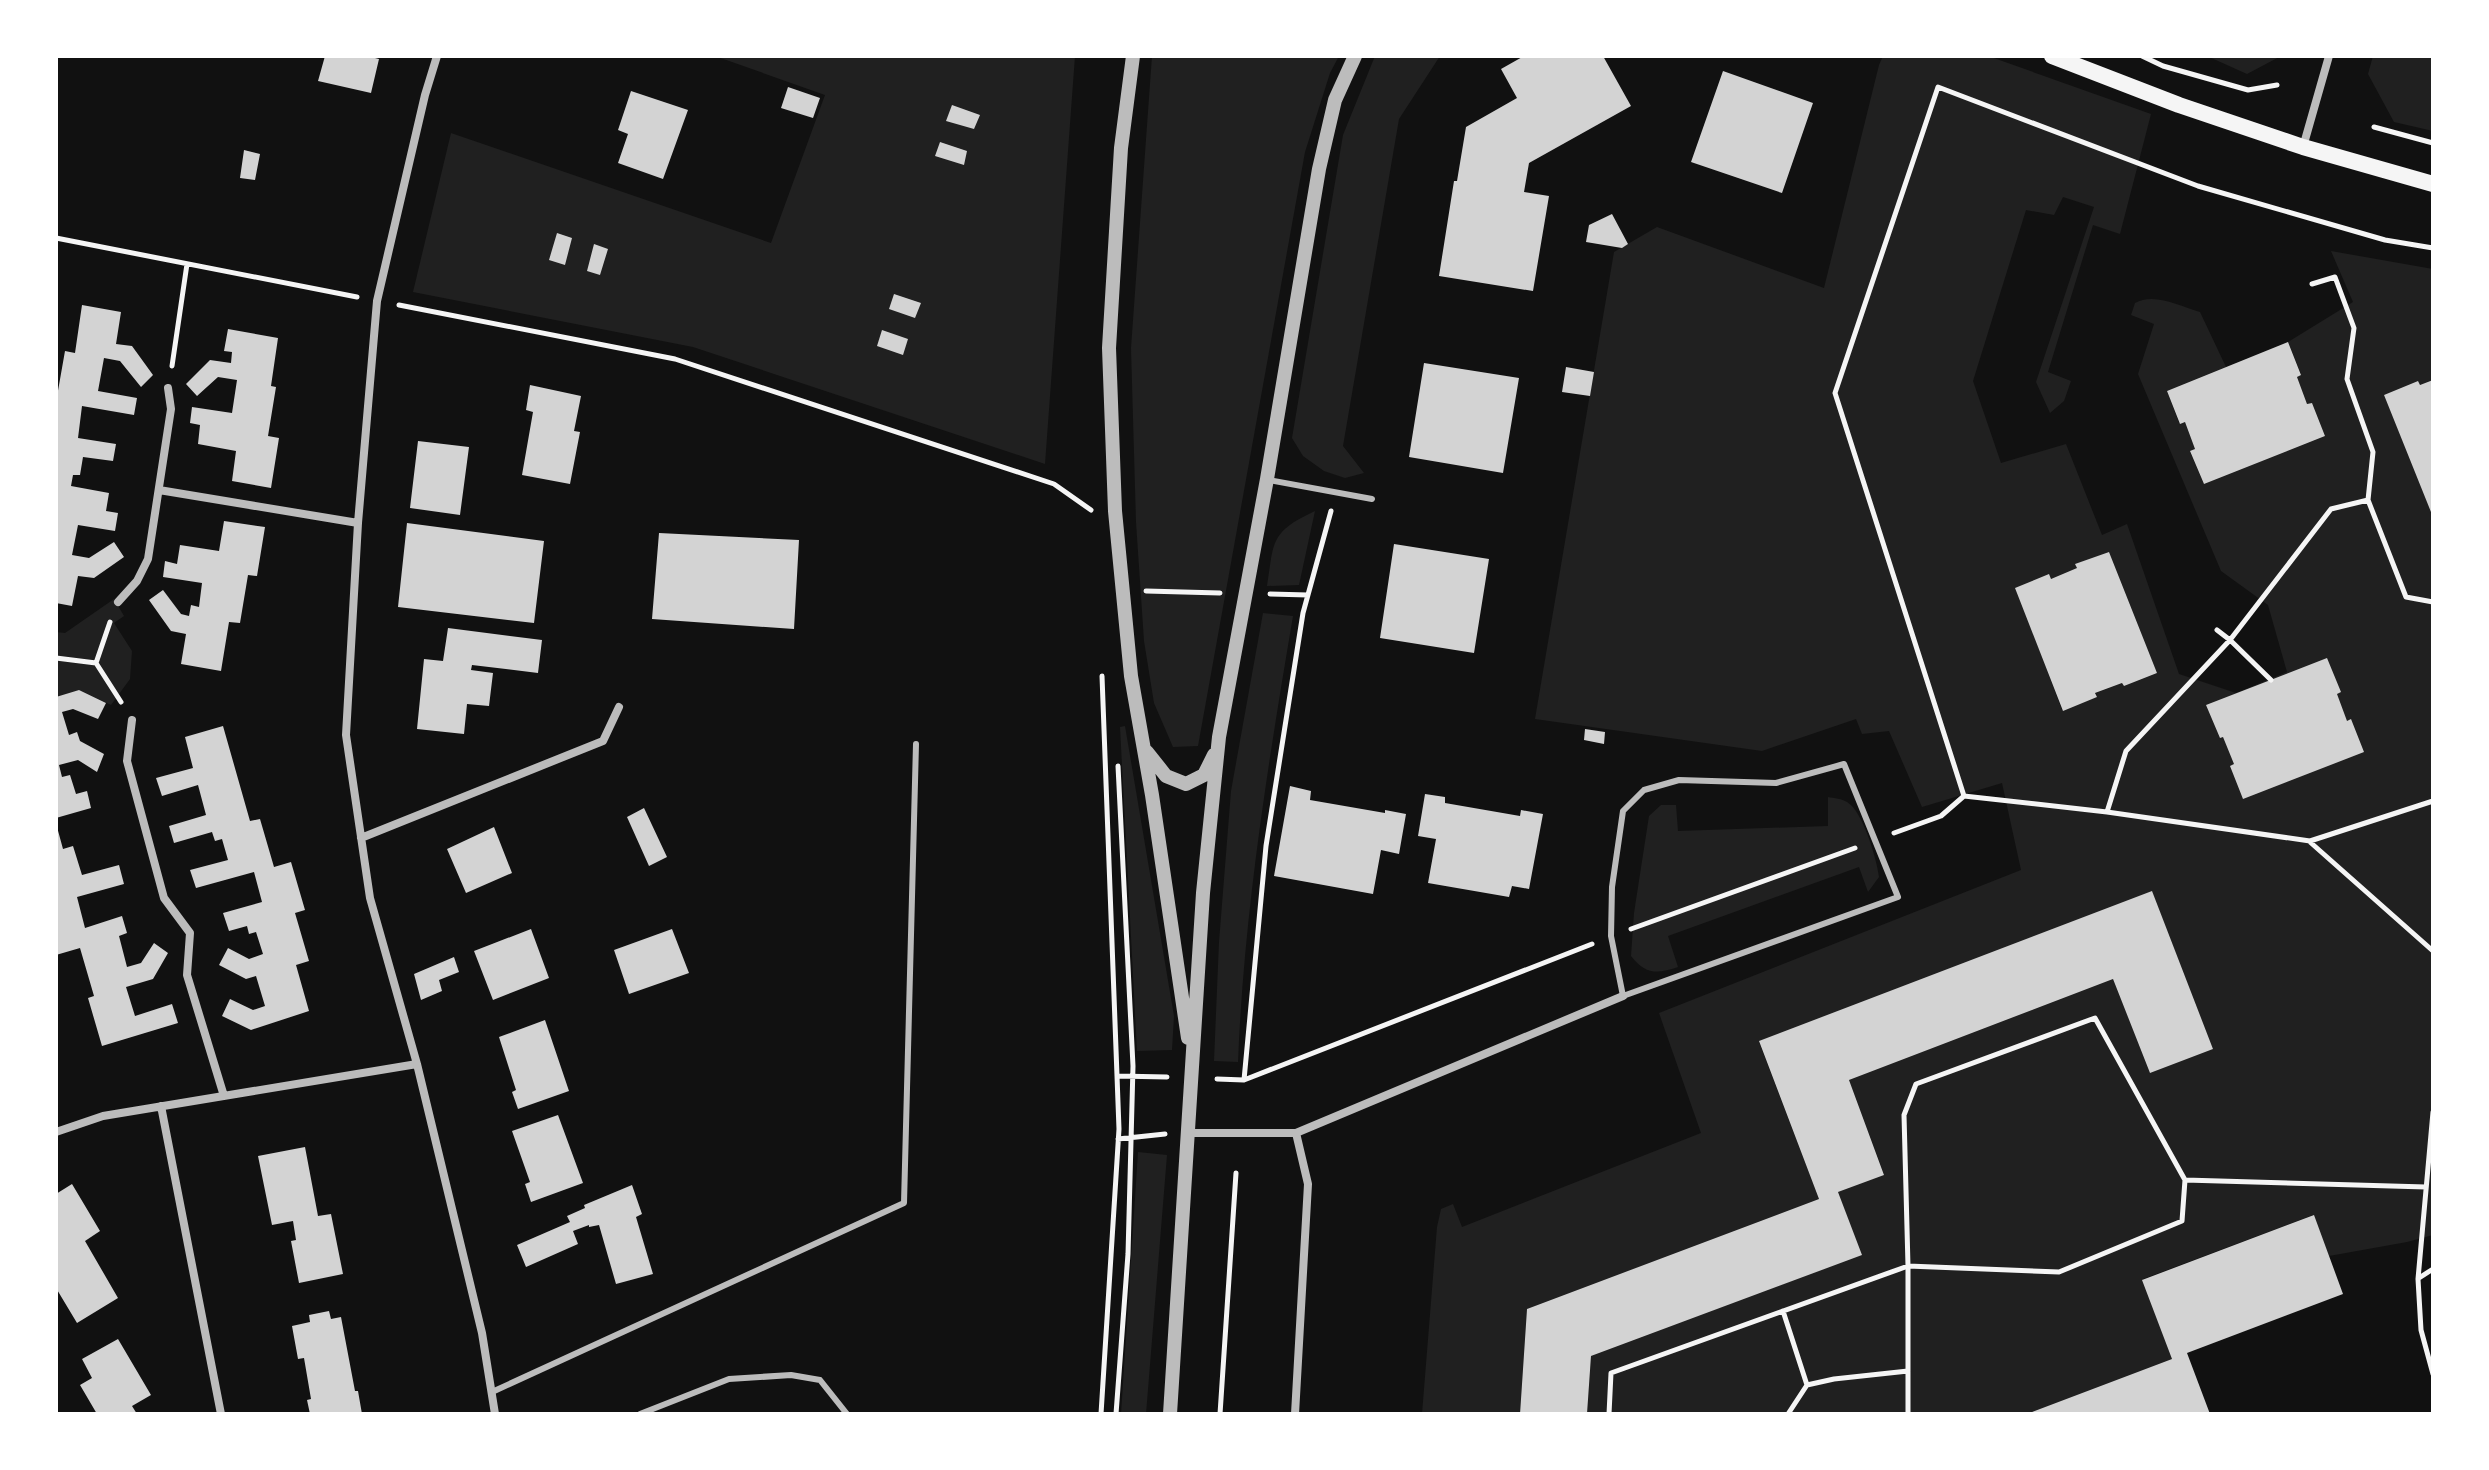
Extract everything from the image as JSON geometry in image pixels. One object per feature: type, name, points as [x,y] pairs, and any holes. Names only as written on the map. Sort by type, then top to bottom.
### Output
[{"type":"main road","points":[[2052,56],[2179,105],[2303,147],[2433,184]]},
{"type":"street","points":[[437,56],[377,301],[358,523],[346,735],[370,898],[417,1064],[482,1333],[495,1414]]},
{"type":"street","points":[[1133,56],[1121,148],[1109,348],[1115,511],[1131,676],[1193,1070]]},
{"type":"street","points":[[1170,1414],[1203,893],[1218,748],[1319,169],[1335,100],[1355,56]]},
{"type":"street","points":[[2303,147],[2329,56]]},
{"type":"street","points":[[118,602],[137,581],[148,559],[171,409],[168,388]]},
{"type":"street","points":[[159,490],[358,523]]},
{"type":"street","points":[[361,838],[603,741],[619,707]]},
{"type":"street","points":[[132,720],[127,761],[164,898],[190,933],[187,975],[224,1096]]},
{"type":"street","points":[[1144,748],[1166,776],[1186,784],[1204,775],[1218,748]]},
{"type":"street","points":[[1189,1133],[1296,1133],[1623,996]]},
{"type":"street","points":[[56,1132],[103,1116],[417,1064]]},
{"type":"street","points":[[161,1106],[221,1414]]},
{"type":"street","points":[[1295,1414],[1308,1184],[1296,1133]]},
{"type":"lane","points":[[1267,479],[1372,499]]},
{"type":"lane","points":[[492,1392],[904,1203],[916,744]]},
{"type":"lane","points":[[1844,764],[1898,897],[1623,996],[1611,936],[1612,887],[1623,811],[1644,790],[1679,780],[1776,783],[1844,764]]},
{"type":"lane","points":[[640,1414],[729,1379],[791,1375],[820,1380],[847,1414]]},
{"type":"path","points":[[2142,56],[2163,66],[2248,90],[2277,85]]},
{"type":"path","points":[[1964,796],[1835,393],[1938,87],[2198,186],[2385,240],[2433,248]]},
{"type":"path","points":[[2374,127],[2433,143]]},
{"type":"path","points":[[56,238],[675,359],[1054,484],[1105,519],[1115,511]]},
{"type":"path","points":[[168,388],[187,264]]},
{"type":"path","points":[[2312,284],[2335,277],[2354,328],[2347,379],[2373,452],[2368,500],[2406,597],[2433,602]]},
{"type":"path","points":[[1335,492],[1303,613],[1266,846],[1244,1080],[1611,936],[1941,816],[1964,796],[2107,812],[2310,841],[2433,801]]},
{"type":"path","points":[[2107,812],[2126,751],[2230,640],[2331,509],[2368,500]]},
{"type":"path","points":[[1123,591],[1308,595]]},
{"type":"path","points":[[96,663],[118,602]]},
{"type":"path","points":[[2217,630],[2271,680]]},
{"type":"path","points":[[56,658],[96,663]]},
{"type":"path","points":[[96,663],[132,720]]},
{"type":"path","points":[[1101,1414],[1118,1139],[1102,663]]},
{"type":"path","points":[[1116,1414],[1128,1254],[1133,1066],[1117,757]]},
{"type":"path","points":[[2310,841],[2433,947]]},
{"type":"path","points":[[1609,1414],[1611,1373],[1908,1266],[2059,1272],[2182,1221],[2185,1180],[2095,1018],[1916,1084],[1904,1115],[1908,1266],[1908,1414]]},
{"type":"path","points":[[2433,1112],[2418,1279],[2421,1330],[2433,1374]]},
{"type":"path","points":[[1118,1139],[1189,1133]]},
{"type":"path","points":[[1220,1414],[1236,1173]]},
{"type":"path","points":[[2185,1180],[2426,1187]]},
{"type":"path","points":[[2418,1279],[2433,1269]]},
{"type":"path","points":[[1783,1311],[1807,1385]]},
{"type":"path","points":[[1788,1414],[1807,1385],[1908,1371]]},
{"type":"shaded area","points":[[715,56],[1075,56],[1045,464],[693,347],[413,292],[451,133],[771,243],[825,95]]},
{"type":"shaded area","points":[[1152,56],[1339,56],[1330,73],[1305,152],[1198,746],[1173,747],[1154,703],[1144,641],[1136,522],[1131,348]]},
{"type":"shaded area","points":[[1375,56],[1440,56],[1399,119],[1343,446],[1364,473],[1345,478],[1324,471],[1303,456],[1292,438],[1343,135]]},
{"type":"shaded area","points":[[1883,56],[1988,56],[2151,114],[2120,234],[2093,225],[2048,372],[2071,381],[2064,401],[2050,413],[2036,382],[2094,207],[2063,197],[2054,215],[2026,210],[1973,381],[2001,463],[2066,444],[2102,535],[2127,524],[2179,674],[2236,693],[2287,672],[2268,605],[2221,571],[2138,374],[2154,324],[2131,315],[2135,303],[2159,299],[2200,312],[2226,367],[2167,391],[2179,423],[2185,422],[2195,449],[2190,452],[2204,484],[2325,436],[2312,403],[2307,404],[2297,377],[2301,374],[2288,342],[2353,302],[2331,251],[2433,269],[2433,380],[2420,385],[2418,381],[2384,395],[2433,515],[2433,1235],[2329,1256],[2313,1215],[2143,1279],[2172,1359],[2027,1414],[1587,1414],[1591,1356],[1861,1255],[1838,1192],[1884,1174],[1849,1080],[2113,979],[2150,1073],[2213,1049],[2152,892],[1759,1042],[1819,1199],[1527,1309],[1520,1414],[1422,1414],[1441,1209],[1453,1204],[1462,1227],[1701,1133],[1659,1013],[2021,870],[2002,783],[1922,807],[1889,731],[1862,734],[1856,719],[1762,751],[1535,719],[1614,252],[1657,227],[1824,288]],"holes":[[[2109,552],[2157,673],[2096,693],[2097,697],[2062,710],[2016,588],[2051,579],[2077,568],[2076,564]]]},
{"type":"shaded area","points":[[2207,56],[2281,56],[2247,74]]},
{"type":"shaded area","points":[[2373,56],[2433,56],[2433,131],[2394,122],[2368,74]]},
{"type":"shaded area","points":[[1315,511],[1299,585],[1267,586],[1273,548],[1282,532]]},
{"type":"shaded area","points":[[114,599],[124,616],[114,623],[132,651],[130,679],[111,705],[79,690],[56,697],[56,632],[65,633]]},
{"type":"shaded area","points":[[1263,613],[1293,616],[1251,894],[1238,1062],[1214,1061],[1219,942],[1231,791]]},
{"type":"shaded area","points":[[1125,726],[1174,1016],[1172,1050],[1137,1051],[1120,727]]},
{"type":"shaded area","points":[[1828,797],[1847,802],[1864,825],[1879,877],[1868,892],[1859,867],[1668,936],[1678,967],[1664,971],[1647,970],[1631,956],[1634,913],[1649,816],[1661,805],[1676,805],[1678,831],[1828,826]]},
{"type":"shaded area","points":[[1138,1152],[1167,1155],[1146,1414],[1121,1414]]},
{"type":"building","points":[[325,56],[379,59],[371,93],[318,81]]},
{"type":"building","points":[[1524,56],[1603,56],[1631,106],[1529,163],[1524,192],[1549,196],[1533,291],[1439,276],[1466,127],[1517,98],[1501,69]]},
{"type":"building","points":[[1723,71],[1813,103],[1782,193],[1691,162]]},
{"type":"building","points":[[788,87],[820,98],[813,118],[781,108]]},
{"type":"building","points":[[631,91],[688,110],[663,179],[618,163],[628,134],[618,130]]},
{"type":"building","points":[[952,105],[980,115],[974,129],[946,121]]},
{"type":"building","points":[[940,142],[967,151],[964,165],[935,156]]},
{"type":"building","points":[[244,150],[260,154],[255,180],[240,178]]},
{"type":"building","points":[[1612,214],[1628,244],[1622,248],[1586,242],[1589,225]]},
{"type":"building","points":[[557,233],[572,238],[565,265],[549,260]]},
{"type":"building","points":[[594,244],[608,249],[600,275],[587,271]]},
{"type":"building","points":[[894,294],[921,303],[915,318],[889,309]]},
{"type":"building","points":[[82,305],[121,312],[116,344],[132,346],[153,375],[141,387],[120,361],[104,358],[98,391],[137,398],[134,415],[82,406],[78,438],[116,444],[113,461],[83,457],[80,475],[73,475],[71,486],[109,493],[106,511],[118,513],[115,531],[78,525],[72,555],[89,558],[114,542],[124,557],[94,578],[78,576],[72,606],[56,603],[56,402],[65,351],[75,353]]},
{"type":"building","points":[[228,329],[278,338],[271,386],[276,387],[268,436],[279,438],[271,488],[232,481],[236,451],[198,444],[200,425],[190,423],[192,407],[232,413],[237,380],[218,377],[197,396],[186,384],[210,360],[231,363],[232,352],[224,351]]},
{"type":"building","points":[[882,330],[908,339],[903,355],[877,346]]},
{"type":"building","points":[[2288,342],[2301,375],[2297,377],[2307,404],[2312,403],[2325,436],[2204,484],[2190,451],[2195,449],[2185,422],[2180,424],[2167,391]]},
{"type":"building","points":[[1424,363],[1519,378],[1503,473],[1409,457]]},
{"type":"building","points":[[1566,367],[1594,372],[1590,396],[1562,392]]},
{"type":"building","points":[[2433,380],[2433,517],[2384,395],[2418,381],[2420,385]]},
{"type":"building","points":[[530,385],[581,396],[574,431],[580,432],[570,484],[522,475],[533,412],[526,410]]},
{"type":"building","points":[[418,441],[469,447],[460,515],[410,508]]},
{"type":"building","points":[[224,521],[265,527],[257,576],[248,575],[240,623],[229,622],[221,671],[181,664],[186,634],[171,631],[149,600],[163,590],[181,614],[189,616],[191,605],[199,607],[202,583],[163,577],[165,561],[177,564],[180,545],[219,551]]},
{"type":"building","points":[[407,523],[544,541],[534,623],[398,607]]},
{"type":"building","points":[[659,533],[799,540],[794,629],[652,619]]},
{"type":"building","points":[[1394,544],[1489,559],[1474,653],[1380,638]]},
{"type":"building","points":[[2109,552],[2157,673],[2095,693],[2097,697],[2063,711],[2015,588],[2049,574],[2051,579],[2077,568],[2075,564]]},
{"type":"building","points":[[448,628],[542,640],[538,673],[472,665],[471,670],[493,673],[489,706],[467,704],[464,734],[417,729],[424,659],[443,661]]},
{"type":"building","points":[[2327,658],[2341,692],[2337,694],[2347,721],[2351,719],[2364,752],[2243,799],[2230,766],[2234,764],[2206,705]]},
{"type":"building","points":[[79,690],[106,703],[98,719],[73,709],[62,712],[69,735],[77,732],[80,741],[104,754],[97,772],[78,760],[59,765],[62,777],[70,775],[76,794],[87,791],[91,808],[56,818],[56,697]]},
{"type":"building","points":[[223,726],[250,821],[260,819],[274,867],[291,862],[305,910],[295,913],[309,961],[296,965],[309,1011],[251,1030],[222,1016],[230,999],[253,1010],[265,1006],[256,976],[246,979],[219,965],[228,948],[249,959],[263,954],[256,932],[249,934],[247,926],[229,931],[223,913],[262,902],[254,872],[196,888],[190,870],[228,860],[222,839],[215,841],[212,832],[174,843],[169,826],[206,815],[198,785],[162,796],[156,778],[193,768],[185,737]]},
{"type":"building","points":[[1585,729],[1605,732],[1604,744],[1584,740]]},
{"type":"building","points":[[1290,786],[1311,791],[1310,800],[1406,814],[1399,854],[1381,850],[1373,894],[1274,876]]},
{"type":"building","points":[[1425,794],[1445,797],[1445,803],[1520,816],[1521,810],[1543,814],[1529,889],[1512,886],[1509,897],[1428,883],[1436,839],[1418,836]]},
{"type":"building","points":[[644,808],[667,857],[649,866],[627,817]]},
{"type":"building","points":[[57,827],[63,849],[73,846],[82,875],[119,865],[124,884],[77,897],[85,928],[122,916],[127,933],[119,936],[127,967],[141,963],[154,943],[168,953],[153,979],[126,987],[135,1016],[172,1004],[178,1023],[102,1046],[88,998],[94,996],[80,948],[56,955]]},
{"type":"building","points":[[494,827],[512,873],[466,893],[447,849]]},
{"type":"building","points":[[2152,891],[2213,1049],[2150,1073],[2113,979],[1849,1080],[1884,1175],[1838,1192],[1862,1255],[1591,1356],[1587,1414],[1520,1414],[1527,1309],[1819,1199],[1759,1041]]},
{"type":"building","points":[[531,929],[549,978],[493,1000],[474,951]]},
{"type":"building","points":[[672,929],[689,973],[629,994],[614,950]]},
{"type":"building","points":[[454,957],[459,972],[439,980],[442,991],[421,1000],[414,974]]},
{"type":"building","points":[[545,1020],[569,1091],[518,1109],[512,1092],[516,1090],[499,1037]]},
{"type":"building","points":[[558,1115],[583,1183],[531,1202],[525,1184],[530,1182],[512,1131]]},
{"type":"building","points":[[305,1147],[318,1216],[331,1214],[343,1274],[299,1283],[291,1241],[296,1240],[293,1221],[272,1225],[258,1156]]},
{"type":"building","points":[[72,1184],[100,1231],[85,1241],[118,1298],[77,1323],[56,1288],[56,1194]]},
{"type":"building","points":[[632,1185],[642,1214],[636,1217],[653,1274],[616,1284],[599,1225],[573,1231],[578,1244],[526,1267],[517,1245],[570,1222],[567,1216],[585,1208],[584,1205]]},
{"type":"building","points":[[2314,1215],[2343,1294],[2187,1353],[2210,1414],[2027,1414],[2172,1359],[2142,1280]]},
{"type":"building","points":[[329,1311],[331,1319],[341,1317],[362,1414],[310,1414],[307,1400],[311,1399],[304,1358],[298,1359],[292,1326],[310,1322],[309,1315]]},
{"type":"building","points":[[118,1339],[151,1395],[132,1406],[137,1414],[97,1414],[80,1385],[92,1378],[82,1359]]}]
